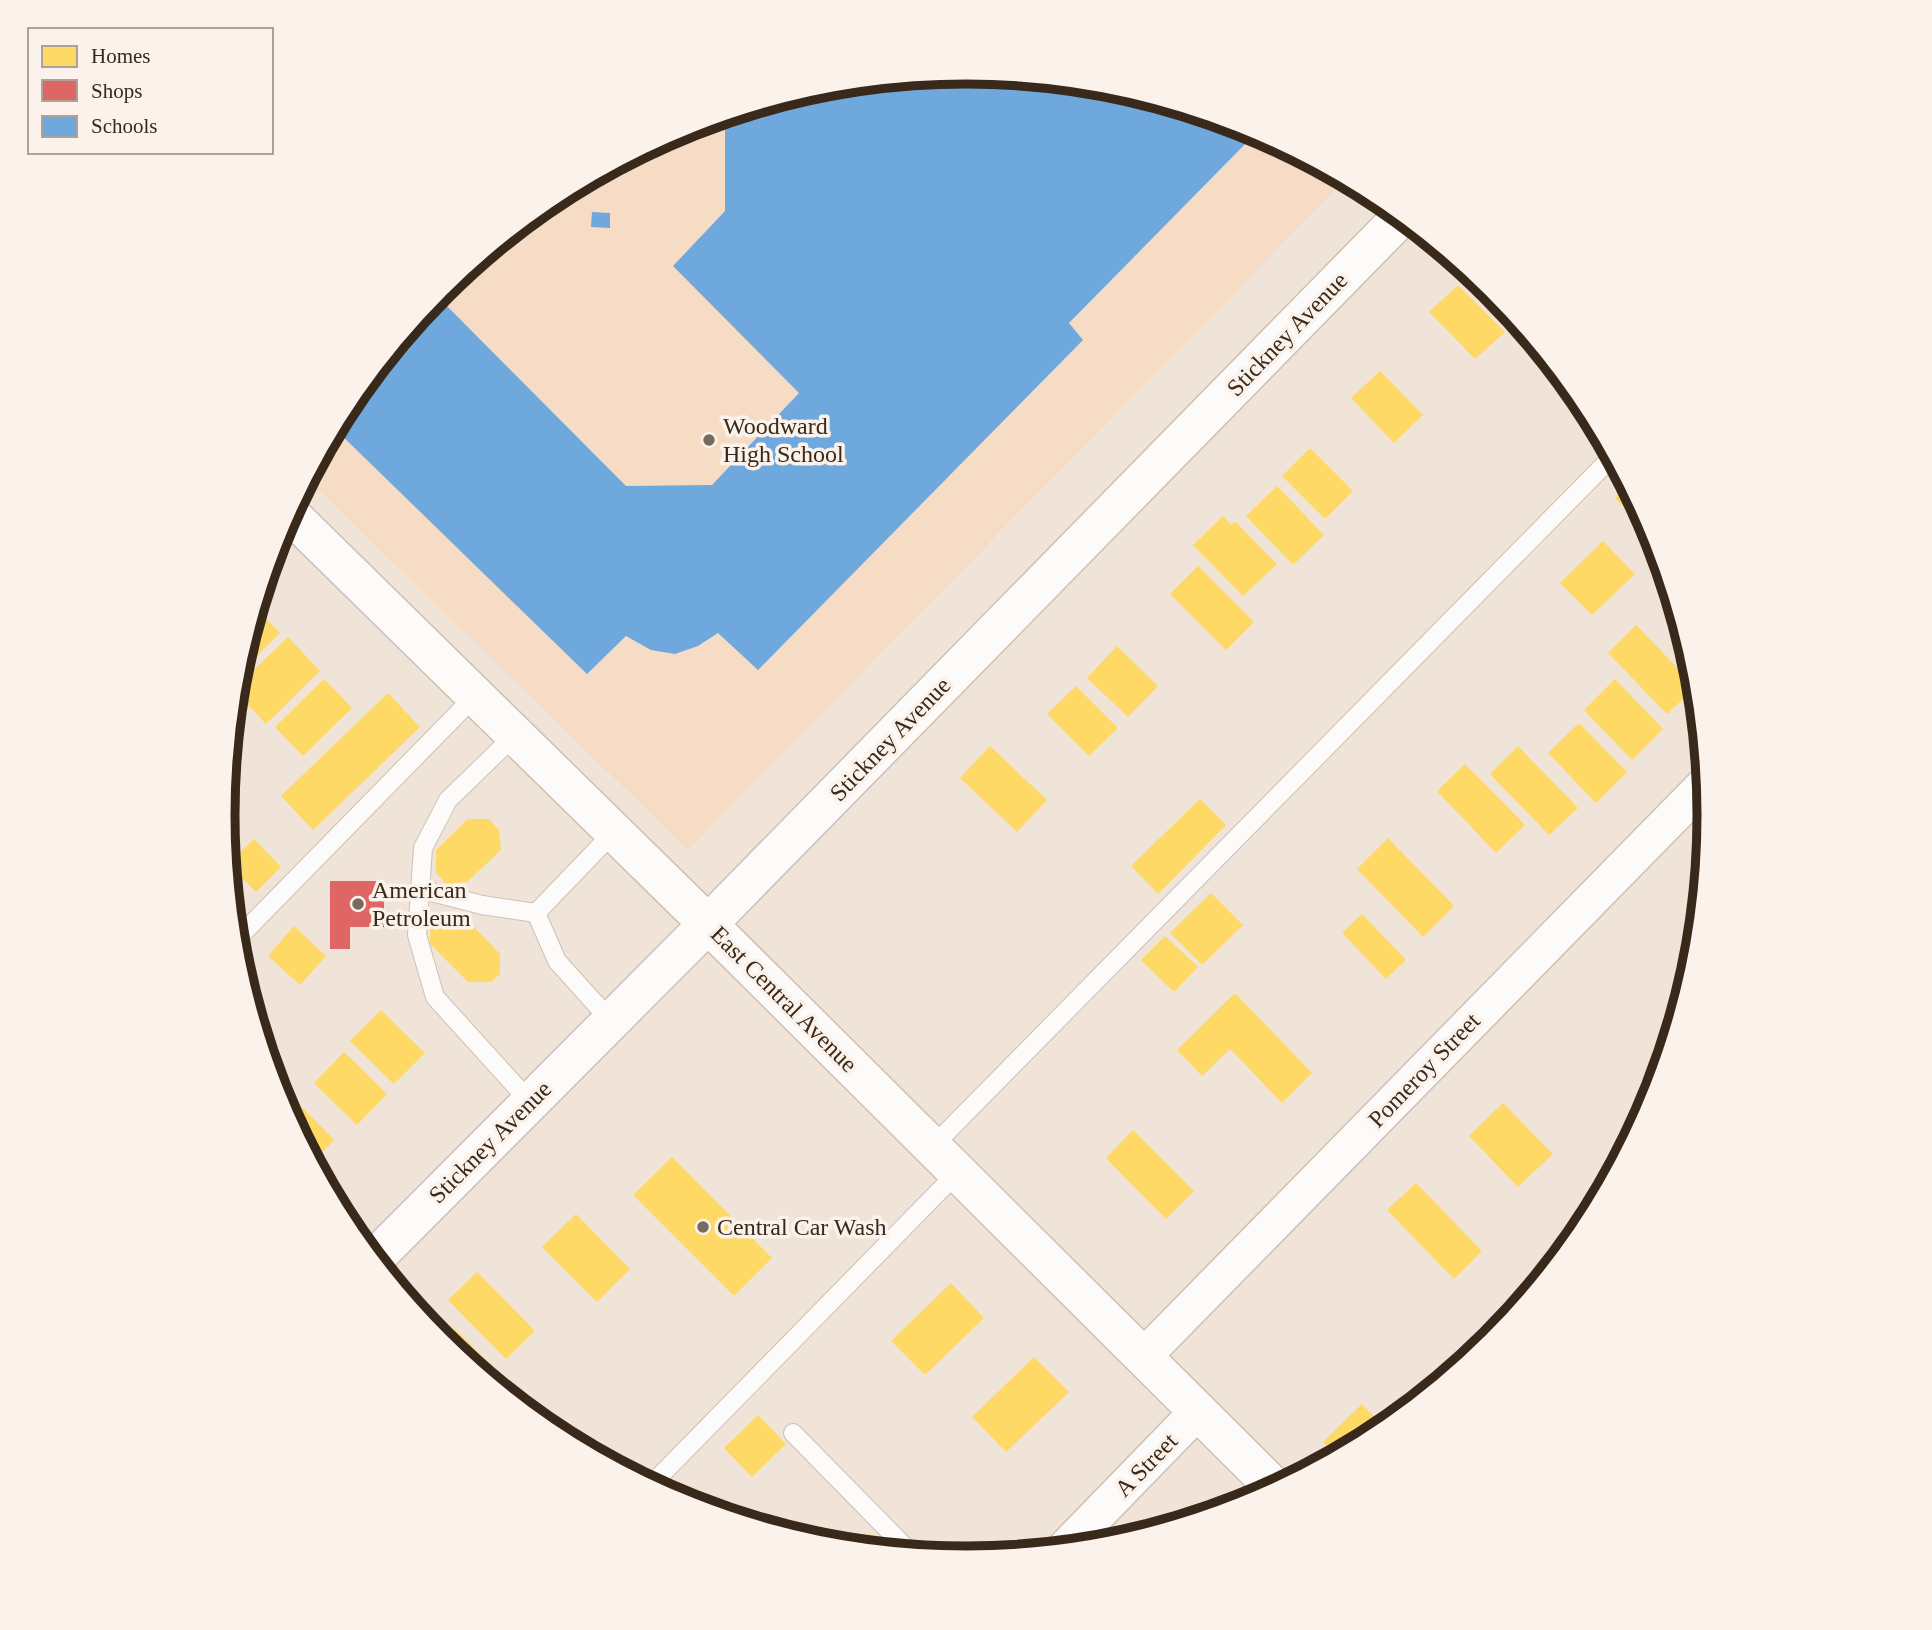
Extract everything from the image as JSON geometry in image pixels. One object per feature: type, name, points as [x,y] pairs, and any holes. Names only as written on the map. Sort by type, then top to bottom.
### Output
[{"type":"street","name":"Stickney Avenue","points":[[381,1252],[708,924],[1395,223]]},
{"type":"street","name":"East Central Avenue","points":[[297,521],[708,924],[1267,1481]]},
{"type":"street","name":"Pomeroy Street","points":[[1143,1357],[1696,793]]},
{"type":"street","name":"A Street","points":[[1075,1538],[1198,1412]]},
{"type":"lane","points":[[658,1478],[945,1160],[1606,463]]},
{"type":"lane","points":[[245,931],[475,696]]},
{"type":"lane","points":[[515,735],[448,800],[423,848],[416,935],[435,997],[530,1102]]},
{"type":"lane","points":[[536,913],[614,832]]},
{"type":"lane","points":[[420,889],[482,905],[536,913]]},
{"type":"lane","points":[[536,913],[557,961],[611,1021]]},
{"type":"lane","points":[[793,1433],[901,1543]]},
{"type":"shaded area","points":[[966,84],[1061,90],[1109,98],[1201,123],[1246,140],[1289,159],[1339,186],[688,850],[314,485],[358,409],[386,370],[449,298],[484,265],[560,207],[643,159],[731,123],[777,109],[871,90]]},
{"type":"building: Homes","points":[[1463,280],[1483,298],[1503,319]]},
{"type":"building: Homes","points":[[1458,285],[1505,332],[1475,359],[1429,312]]},
{"type":"building: Homes","points":[[1380,371],[1423,415],[1394,443],[1351,398]]},
{"type":"building: Homes","points":[[1310,448],[1353,491],[1325,519],[1282,476]]},
{"type":"building: Homes","points":[[1277,486],[1324,535],[1293,565],[1246,516]]},
{"type":"building: Homes","points":[[1622,491],[1633,516],[1615,498]]},
{"type":"building: Homes","points":[[1223,516],[1231,525],[1235,521],[1277,564],[1243,596],[1193,545]]},
{"type":"building: Homes","points":[[1603,541],[1635,574],[1592,615],[1560,583]]},
{"type":"building: Homes","points":[[1198,566],[1254,622],[1226,650],[1170,594]]},
{"type":"building: Homes","points":[[263,615],[280,633],[252,661]]},
{"type":"building: Homes","points":[[1636,625],[1683,674],[1687,695],[1667,714],[1608,653]]},
{"type":"building: Homes","points":[[288,637],[320,671],[266,724],[244,701],[248,675]]},
{"type":"building: Homes","points":[[1117,646],[1158,686],[1128,717],[1087,678]]},
{"type":"building: Homes","points":[[324,679],[352,708],[303,756],[275,727]]},
{"type":"building: Homes","points":[[1615,679],[1663,729],[1632,760],[1584,710]]},
{"type":"building: Homes","points":[[1076,686],[1118,728],[1089,756],[1047,714]]},
{"type":"building: Homes","points":[[388,693],[420,727],[313,830],[281,796]]},
{"type":"building: Homes","points":[[1579,723],[1627,772],[1596,803],[1548,753]]},
{"type":"building: Homes","points":[[990,746],[1047,800],[1017,832],[960,778]]},
{"type":"building: Homes","points":[[1518,746],[1578,808],[1549,835],[1490,774]]},
{"type":"building: Homes","points":[[1465,764],[1525,825],[1496,853],[1437,791]]},
{"type":"building: Homes","points":[[1200,799],[1226,825],[1158,894],[1131,866]]},
{"type":"building: Homes","points":[[468,819],[489,819],[499,830],[501,850],[467,882],[446,884],[436,873],[436,850]]},
{"type":"building: Homes","points":[[1388,838],[1454,906],[1423,937],[1357,869]]},
{"type":"building: Homes","points":[[254,839],[281,867],[256,892],[238,874],[237,856]]},
{"type":"building: Homes","points":[[1211,893],[1243,925],[1202,965],[1170,933]]},
{"type":"building: Homes","points":[[440,914],[461,914],[500,954],[500,974],[491,982],[468,982],[430,944],[430,924]]},
{"type":"building: Homes","points":[[1362,914],[1406,960],[1386,979],[1342,933]]},
{"type":"building: Homes","points":[[294,926],[326,956],[300,985],[268,956]]},
{"type":"building: Homes","points":[[1165,936],[1198,967],[1174,992],[1141,960]]},
{"type":"building: Homes","points":[[1235,993],[1312,1073],[1282,1103],[1230,1049],[1202,1076],[1177,1050]]},
{"type":"building: Homes","points":[[381,1010],[425,1053],[394,1084],[350,1041]]},
{"type":"building: Homes","points":[[344,1052],[387,1094],[357,1125],[314,1083]]},
{"type":"building: Homes","points":[[292,1097],[334,1140],[319,1155]]},
{"type":"building: Homes","points":[[1503,1103],[1553,1154],[1518,1187],[1469,1136]]},
{"type":"building: Homes","points":[[1133,1130],[1194,1191],[1166,1219],[1106,1158]]},
{"type":"building: Homes","name":"Central Car Wash","points":[[672,1157],[772,1258],[734,1296],[633,1195]]},
{"type":"building: Homes","points":[[1416,1183],[1482,1251],[1454,1279],[1387,1210]]},
{"type":"building: Homes","points":[[576,1214],[630,1269],[597,1302],[542,1247]]},
{"type":"building: Homes","points":[[477,1272],[535,1331],[506,1359],[448,1300]]},
{"type":"building: Homes","points":[[951,1283],[984,1318],[925,1375],[891,1341]]},
{"type":"building: Homes","points":[[455,1329],[512,1386],[484,1365],[451,1333]]},
{"type":"building: Homes","points":[[1034,1357],[1069,1392],[1006,1452],[972,1417]]},
{"type":"building: Homes","points":[[1362,1404],[1377,1420],[1330,1449],[1323,1442]]},
{"type":"building: Homes","points":[[758,1415],[786,1444],[752,1477],[724,1448]]},
{"type":"building: Homes","points":[[869,1533],[876,1540],[871,1540],[863,1539]]},
{"type":"building: Shops","points":[[330,881],[384,881],[384,927],[350,927],[350,949],[330,949]]},
{"type":"building: Schools","points":[[966,84],[1061,90],[1155,109],[1248,141],[1069,323],[1083,340],[758,670],[718,633],[698,646],[675,654],[651,650],[626,636],[587,674],[342,435],[386,370],[444,303],[626,486],[712,485],[799,393],[673,266],[725,211],[725,125],[777,109],[871,90]]},
{"type":"building: Schools","points":[[592,212],[610,213],[610,228],[591,227]]},
{"type":"place","name":"Woodward High School","points":[[709,440]]},
{"type":"place","name":"American Petroleum","points":[[358,904]]},
{"type":"place","name":"Central Car Wash","points":[[703,1227]]}]
